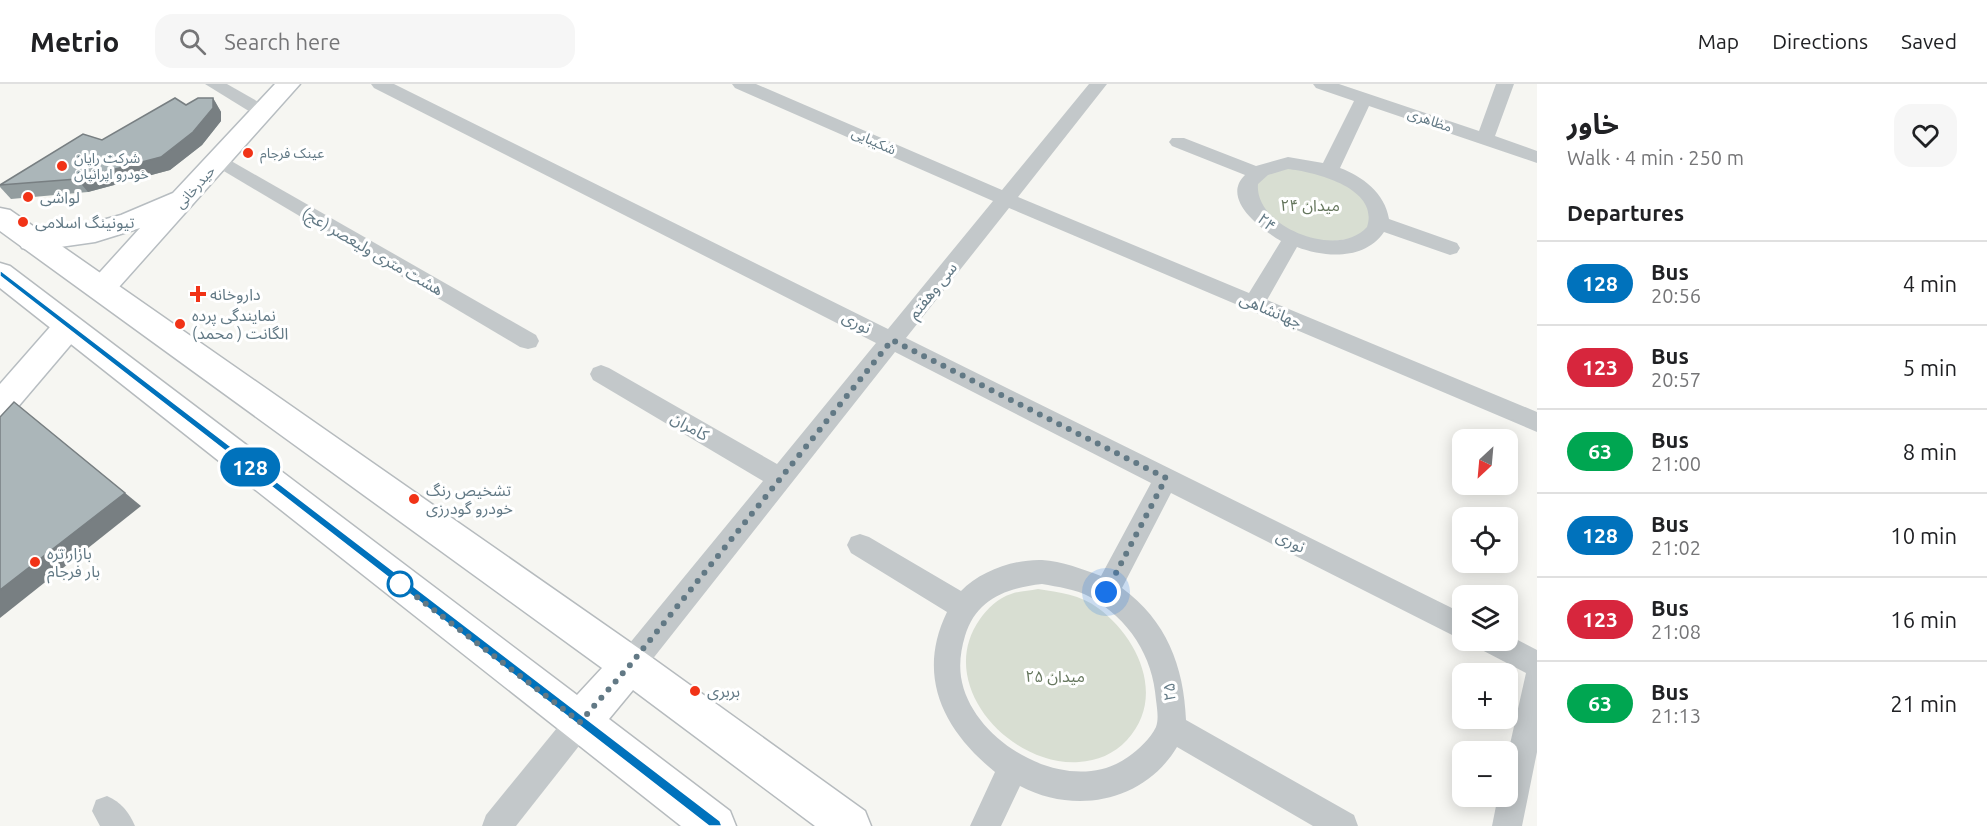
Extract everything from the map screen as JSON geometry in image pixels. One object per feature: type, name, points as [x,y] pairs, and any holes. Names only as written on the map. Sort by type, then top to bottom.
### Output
[{"type":"main road","name":"حیدرخانی","points":[[68,327],[288,84]]},
{"type":"main road","points":[[32,241],[95,232],[130,222],[187,196]]},
{"type":"main road","points":[[0,217],[630,665],[850,826]]},
{"type":"main road","points":[[0,273],[715,826]]},
{"type":"main road","points":[[0,406],[68,327]]},
{"type":"main road","points":[[580,722],[630,665]]},
{"type":"street","points":[[214,84],[263,112]]},
{"type":"street","name":"نوری","points":[[380,84],[1452,622]]},
{"type":"street","name":"شکیبایی","points":[[741,84],[763,88],[1005,199]]},
{"type":"street","name":"سی وهفتم","points":[[630,665],[1098,84]]},
{"type":"street","name":"مظاهری","points":[[1322,84],[1537,157]]},
{"type":"street","points":[[1485,139],[1505,84]]},
{"type":"street","points":[[1329,170],[1364,98]]},
{"type":"street","points":[[1178,142],[1257,173],[1270,166],[1288,163],[1329,170],[1361,188],[1372,199],[1378,211],[1379,223],[1450,248]]},
{"type":"street","name":"هشت متری ولیعصر (عج)","points":[[219,160],[528,341]]},
{"type":"street","name":"۲۴","points":[[1257,173],[1250,182],[1247,193],[1251,206],[1260,218],[1274,230],[1292,239],[1331,248],[1350,247],[1365,242],[1375,234],[1379,223]]},
{"type":"street","name":"جهانشاهی","points":[[1005,199],[1537,422]]},
{"type":"street","points":[[1254,303],[1292,239]]},
{"type":"street","name":"کامران","points":[[601,374],[780,478]]},
{"type":"street","points":[[1106,592],[1166,478]]},
{"type":"street","points":[[860,545],[963,607]]},
{"type":"street","name":"۲۵","points":[[1042,572],[1075,578],[1106,592],[1135,615],[1158,646],[1170,681],[1171,727],[1160,745],[1139,769],[1111,783],[1077,788],[1041,782],[1013,768],[977,738],[956,705],[947,669],[950,636],[963,607],[985,587],[1012,575],[1042,572]]},
{"type":"street","points":[[1512,651],[1537,664]]},
{"type":"street","points":[[1507,826],[1537,681]]},
{"type":"street","points":[[497,826],[580,722]]},
{"type":"street","points":[[1171,727],[1343,826]]},
{"type":"street","points":[[985,826],[1013,768]]},
{"type":"green space","name":"میدان ۲۴","points":[[1298,166],[1353,186],[1374,212],[1368,236],[1315,244],[1261,216],[1256,180],[1266,172]]},
{"type":"green space","name":"میدان ۲۵","points":[[1038,589],[1077,597],[1098,608],[1125,635],[1142,670],[1146,688],[1145,706],[1139,723],[1122,745],[1099,758],[1079,762],[1053,760],[1028,751],[1005,736],[986,717],[973,694],[966,669],[968,644],[980,619],[993,604],[1002,598],[1017,592]]},
{"type":"building","points":[[175,98],[186,105],[198,98],[213,98],[213,108],[193,132],[161,157],[77,179],[0,185],[83,134],[102,140]]},
{"type":"building","name":"بازار تره بار فرجام","points":[[14,402],[125,493],[0,590],[0,417]]},
{"type":"bus line","name":"128","points":[[0,273],[715,826]]},
{"type":"place","name":"عینک فرجام","points":[[248,153]]},
{"type":"place","name":"شرکت رایان خودرو ایرانیان","points":[[62,166]]},
{"type":"place","name":"لواشی","points":[[28,197]]},
{"type":"place","name":"تیونینگ اسلامی","points":[[23,222]]},
{"type":"place","name":"داروخانه","points":[[198,294]]},
{"type":"place","name":"نمایندگی پرده الگانت ( محمد)","points":[[180,324]]},
{"type":"place","name":"تشخیص رنگ خودرو گودرزی","points":[[414,499]]},
{"type":"place","name":"بازار تره بار فرجام","points":[[35,562]]},
{"type":"place","name":"بربری","points":[[695,691]]},
{"type":"route","points":[[400,584],[580,722],[630,665],[892,340],[1166,478],[1106,592]]}]
